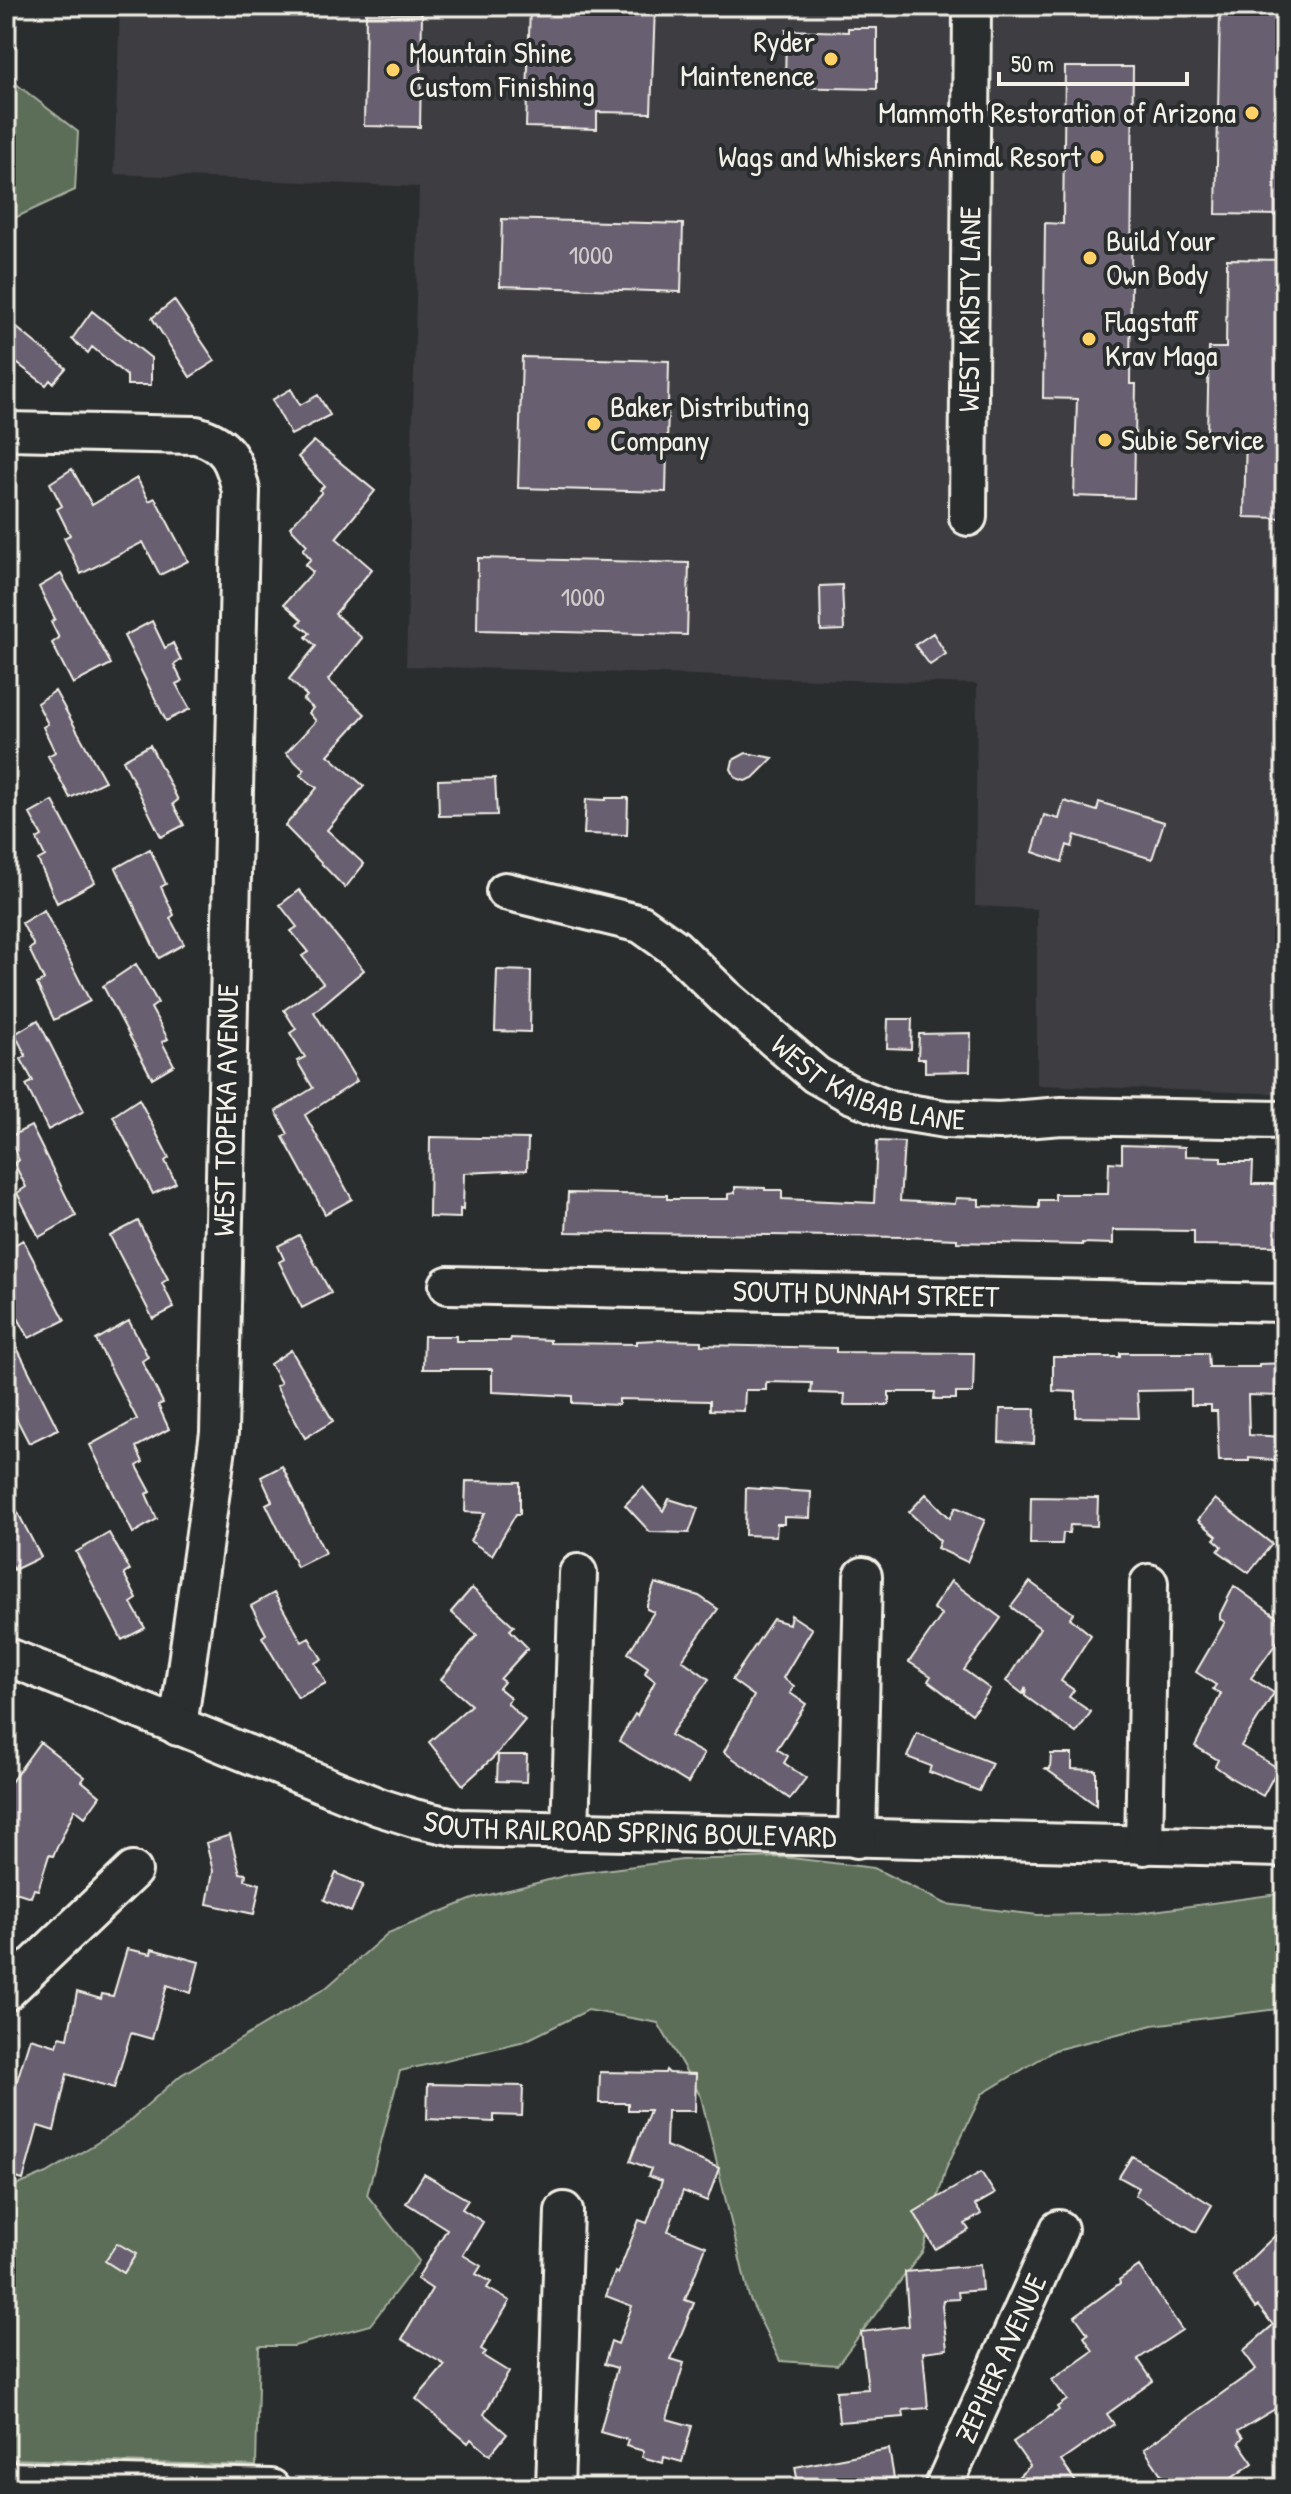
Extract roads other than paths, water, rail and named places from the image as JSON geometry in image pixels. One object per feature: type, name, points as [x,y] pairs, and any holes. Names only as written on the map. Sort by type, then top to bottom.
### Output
[{"type":"street","name":"WEST KRISTY LANE","points":[[968,517],[972,6]]},
{"type":"street","name":"WEST TOPEKA AVENUE","points":[[6,431],[196,435],[213,440],[228,453],[241,491],[219,1433],[178,1727]]},
{"type":"street","name":"WEST KAIBAB LANE","points":[[505,891],[641,924],[675,948],[725,997],[816,1075],[850,1094],[890,1110],[945,1119],[999,1121],[1062,1116],[1285,1120]]},
{"type":"street","name":"SOUTH DUNNAM STREET","points":[[448,1285],[1285,1303]]},
{"type":"street","points":[[570,1831],[578,1573]]},
{"type":"street","points":[[857,1839],[863,1576]]},
{"type":"street","points":[[1144,1846],[1149,1583]]},
{"type":"street","name":"SOUTH RAILROAD SPRING BOULEVARD","points":[[6,1656],[379,1807],[459,1828],[1285,1848]]},
{"type":"street","points":[[6,1992],[133,1871]]},
{"type":"street","points":[[555,2488],[564,2211]]},
{"type":"street","name":"ZEPHER AVENUE","points":[[943,2488],[1059,2229]]},
{"type":"street","points":[[6,2481],[271,2488]]},
{"type":"place","name":"Ryder Maintenence","points":[[831,59]]},
{"type":"place","name":"Mountain Shine Custom Finishing","points":[[393,70]]},
{"type":"place","name":"Mammoth Restoration of Arizona","points":[[1252,113]]},
{"type":"place","name":"Wags and Whiskers Animal Resort","points":[[1097,157]]},
{"type":"place","name":"Build Your Own Body","points":[[1090,258]]},
{"type":"place","name":"Flagstaff Krav Maga","points":[[1089,339]]},
{"type":"place","name":"Baker Distributing Company","points":[[594,424]]},
{"type":"place","name":"Subie Service","points":[[1105,440]]}]
